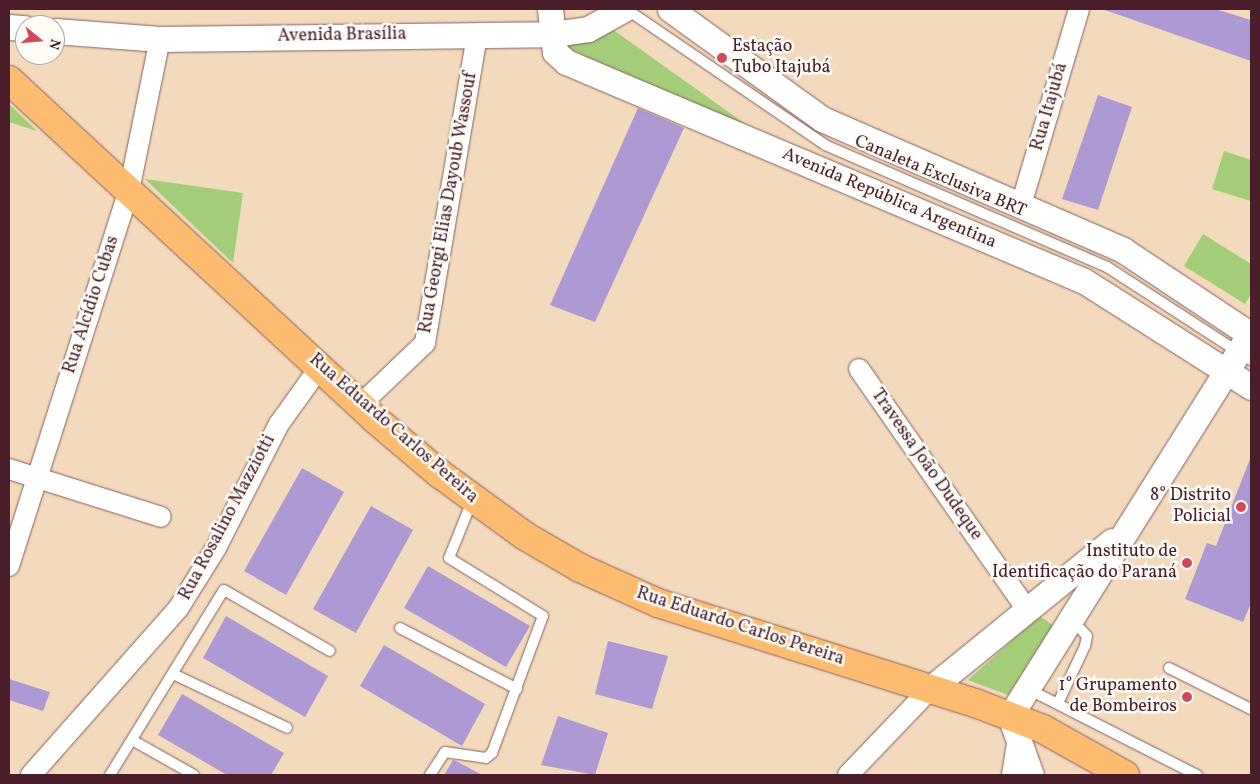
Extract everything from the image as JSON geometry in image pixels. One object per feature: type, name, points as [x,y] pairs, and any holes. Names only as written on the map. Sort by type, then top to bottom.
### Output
[{"type":"main road","name":"Rua Eduardo Carlos Pereira","points":[[9,80],[360,405],[473,500],[550,551],[624,589],[690,614],[931,688],[1010,716],[1076,746],[1125,775]]},
{"type":"street","name":"Avenida República Argentina","points":[[550,9],[554,52],[566,62],[1100,288],[1225,374],[1251,387]]},
{"type":"street","name":"Avenida Brasília","points":[[65,32],[160,39],[553,34],[588,28],[625,9]]},
{"type":"street","points":[[670,9],[822,119],[1123,250],[1248,345],[1225,374],[1010,716],[1017,745],[1031,775]]},
{"type":"street","name":"Rua Itajubá","points":[[1021,205],[1079,9]]},
{"type":"street","name":"Rua Georgi Elias Dayoub Wassouf","points":[[360,405],[422,347],[427,336],[478,34]]},
{"type":"street","name":"Rua Alcídio Cubas","points":[[9,566],[129,191],[160,39]]},
{"type":"street","name":"Rua Rosalino Mazziotti","points":[[31,775],[178,609],[216,548],[279,424],[320,367]]},
{"type":"street","name":"Travessa João Dudeque","points":[[859,369],[1027,610]]},
{"type":"street","points":[[9,469],[161,517]]},
{"type":"street","points":[[848,775],[931,688],[1128,528]]},
{"type":"street","points":[[1012,775],[1017,745]]},
{"type":"lane","name":"Canaleta Exclusiva BRT","points":[[625,9],[826,145],[1114,270],[1248,345]]},
{"type":"lane","points":[[430,775],[445,752],[486,758],[492,753],[543,616],[450,558],[473,500]]},
{"type":"lane","points":[[110,775],[224,590],[330,651]]},
{"type":"lane","points":[[1059,701],[1085,646],[1087,636],[1071,619]]},
{"type":"lane","points":[[400,628],[517,689]]},
{"type":"lane","points":[[1169,668],[1251,709]]},
{"type":"lane","points":[[172,674],[287,728]]},
{"type":"lane","points":[[1027,689],[1059,701],[1196,775]]},
{"type":"lane","points":[[132,740],[194,775]]},
{"type":"green space","points":[[612,29],[758,133],[563,46]]},
{"type":"green space","points":[[9,104],[37,131],[9,122]]},
{"type":"green space","points":[[1224,151],[1251,160],[1251,201],[1212,189]]},
{"type":"green space","points":[[145,179],[243,193],[233,263]]},
{"type":"green space","points":[[1203,234],[1251,264],[1251,294],[1245,304],[1184,266]]},
{"type":"green space","points":[[1039,616],[1053,625],[1008,695],[968,680]]},
{"type":"building","points":[[1102,9],[1215,9],[1251,20],[1251,61]]},
{"type":"building","points":[[1098,95],[1132,107],[1098,210],[1062,199]]},
{"type":"building","points":[[638,108],[684,128],[595,322],[550,305]]},
{"type":"building","name":"8° Distrito Policial","points":[[1250,459],[1251,603],[1243,622],[1185,599],[1207,543],[1216,546]]},
{"type":"building","points":[[302,468],[344,492],[286,595],[244,571]]},
{"type":"building","points":[[371,506],[413,530],[356,633],[313,609]]},
{"type":"building","points":[[428,566],[530,626],[506,667],[404,608]]},
{"type":"building","points":[[226,616],[328,676],[305,717],[203,658]]},
{"type":"building","points":[[608,641],[668,656],[652,709],[595,694]]},
{"type":"building","points":[[384,645],[485,704],[462,746],[360,686]]},
{"type":"building","points":[[9,679],[50,692],[43,711],[9,700]]},
{"type":"building","points":[[182,694],[284,753],[271,775],[227,775],[158,735]]},
{"type":"building","points":[[558,716],[608,733],[595,775],[541,765]]},
{"type":"building","points":[[453,760],[456,761],[482,775],[444,775]]},
{"type":"place","name":"Estação Tubo Itajubá","points":[[722,58]]},
{"type":"place","name":"8° Distrito Policial","points":[[1241,507]]},
{"type":"place","name":"Instituto de Identificação do Paraná","points":[[1187,563]]},
{"type":"place","name":"1° Grupamento de Bombeiros","points":[[1187,697]]}]
